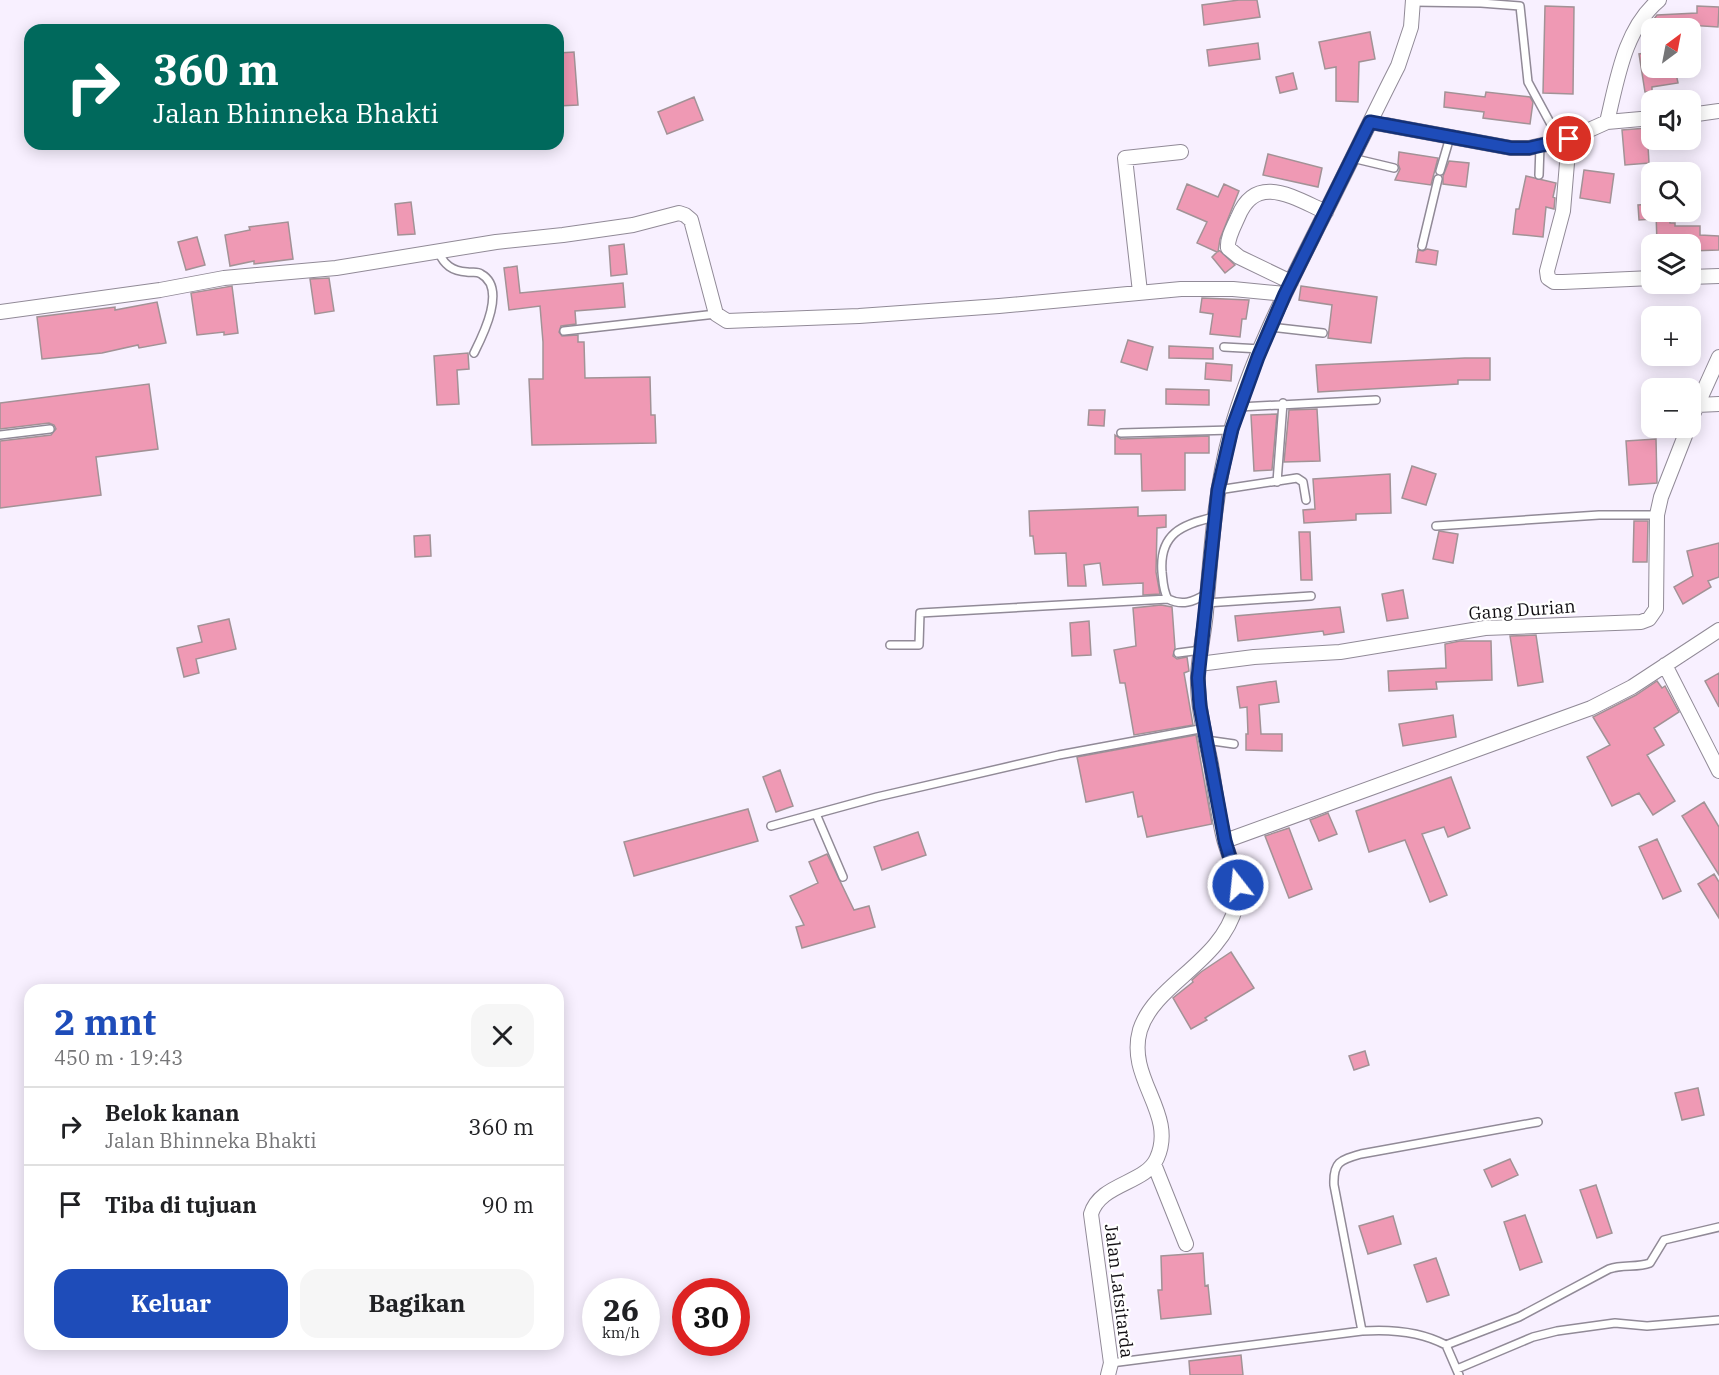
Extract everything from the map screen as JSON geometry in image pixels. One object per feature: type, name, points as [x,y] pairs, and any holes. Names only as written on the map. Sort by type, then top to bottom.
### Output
[{"type":"street","points":[[1607,122],[1626,51],[1640,19],[1659,0]]},
{"type":"street","points":[[1186,1244],[1154,1164],[1163,1143],[1163,1131],[1139,1065],[1139,1036],[1142,1025],[1153,1006],[1207,956],[1226,929],[1236,908],[1238,885],[1225,841],[1199,696],[1200,657],[1218,490],[1232,429],[1261,349],[1288,288],[1406,45],[1411,27],[1413,1]]},
{"type":"street","points":[[1701,113],[1719,111]]},
{"type":"street","points":[[1370,122],[1511,148],[1540,146],[1565,140],[1607,122],[1641,119]]},
{"type":"street","points":[[1565,140],[1563,211],[1546,275],[1554,282],[1641,278]]},
{"type":"street","points":[[1140,292],[1125,158],[1181,152]]},
{"type":"street","points":[[1288,288],[1228,248],[1228,241],[1244,203],[1256,194],[1273,192],[1326,212]]},
{"type":"street","points":[[0,312],[160,290],[224,278],[336,268],[438,251],[633,225],[683,214],[691,220],[716,314],[724,320],[732,321],[859,316],[1204,288],[1288,288]]},
{"type":"street","points":[[1701,277],[1719,276]]},
{"type":"street","points":[[1701,396],[1719,357]]},
{"type":"street","points":[[1701,405],[1719,404]]},
{"type":"street","name":"Gang Durian","points":[[1200,657],[1254,657],[1340,652],[1485,628],[1641,622],[1649,619],[1656,609],[1657,515],[1661,496],[1684,438]]},
{"type":"street","points":[[1225,841],[1591,708],[1632,687],[1719,630]]},
{"type":"street","points":[[1665,665],[1719,771]]},
{"type":"street","name":"Jalan Latsitarda","points":[[1109,1369],[1091,1214],[1097,1202],[1107,1193],[1154,1164]]},
{"type":"lane","points":[[1413,1],[1520,6],[1528,82],[1565,140]]},
{"type":"lane","points":[[1422,246],[1450,137]]},
{"type":"lane","points":[[1539,175],[1540,146]]},
{"type":"lane","points":[[1352,158],[1394,168]]},
{"type":"lane","points":[[438,251],[449,267],[484,275],[491,288],[491,314],[474,352]]},
{"type":"lane","points":[[564,331],[716,314]]},
{"type":"lane","points":[[1270,327],[1323,333]]},
{"type":"lane","points":[[1224,347],[1261,349]]},
{"type":"lane","points":[[1239,407],[1376,400]]},
{"type":"lane","points":[[1277,483],[1283,403]]},
{"type":"lane","points":[[0,435],[50,429]]},
{"type":"lane","points":[[1121,433],[1232,429]]},
{"type":"lane","points":[[1218,490],[1299,479],[1303,482],[1306,500]]},
{"type":"lane","points":[[1436,526],[1599,515],[1657,515]]},
{"type":"lane","points":[[1168,599],[1163,589],[1161,560],[1166,542],[1173,534],[1185,527],[1215,517]]},
{"type":"lane","points":[[890,645],[919,645],[920,613],[1168,599],[1185,603],[1207,598],[1311,596]]},
{"type":"lane","points":[[1178,653],[1200,657]]},
{"type":"lane","points":[[771,826],[1059,755],[1205,734],[1234,744]]},
{"type":"lane","points":[[816,814],[843,877]]},
{"type":"lane","points":[[1362,1331],[1334,1185],[1333,1171],[1338,1163],[1361,1154],[1538,1122]]},
{"type":"lane","points":[[1446,1345],[1519,1317],[1610,1269],[1650,1263],[1664,1240],[1719,1227]]},
{"type":"lane","points":[[1109,1369],[1362,1331],[1392,1330],[1436,1339],[1446,1345],[1458,1372],[1524,1340],[1557,1331],[1615,1323],[1647,1326],[1719,1320]]},
{"type":"building","points":[[1257,0],[1260,17],[1204,25],[1202,5]]},
{"type":"building","points":[[1545,6],[1574,7],[1573,94],[1543,93]]},
{"type":"building","points":[[1697,6],[1719,7],[1718,27],[1701,26],[1701,18],[1655,18],[1657,15],[1697,13]]},
{"type":"building","points":[[1370,32],[1375,59],[1359,62],[1358,102],[1336,101],[1336,67],[1325,69],[1319,42]]},
{"type":"building","points":[[1258,43],[1260,59],[1209,66],[1207,50]]},
{"type":"building","points":[[574,52],[578,105],[564,106],[564,53]]},
{"type":"building","points":[[1293,73],[1297,89],[1280,93],[1276,77]]},
{"type":"building","points":[[1643,78],[1677,78],[1678,83],[1645,90]]},
{"type":"building","points":[[1445,92],[1485,97],[1486,92],[1530,97],[1533,102],[1530,124],[1483,118],[1484,112],[1444,107]]},
{"type":"building","points":[[694,97],[703,120],[667,134],[658,112]]},
{"type":"building","points":[[1641,128],[1641,150],[1648,150],[1649,162],[1625,165],[1622,130]]},
{"type":"building","points":[[1399,152],[1438,158],[1431,185],[1395,180],[1400,169]]},
{"type":"building","points":[[1268,154],[1322,168],[1318,187],[1263,175]]},
{"type":"building","points":[[1449,161],[1469,163],[1466,187],[1443,184],[1443,176]]},
{"type":"building","points":[[1584,170],[1614,174],[1610,203],[1580,198]]},
{"type":"building","points":[[1526,176],[1556,183],[1553,197],[1555,198],[1554,209],[1546,207],[1543,237],[1513,234],[1516,209],[1519,209]]},
{"type":"building","points":[[1187,184],[1218,197],[1224,184],[1239,191],[1220,239],[1218,252],[1219,250],[1235,265],[1225,273],[1212,257],[1217,252],[1197,243],[1207,222],[1177,209]]},
{"type":"building","points":[[411,202],[415,234],[398,235],[395,204]]},
{"type":"building","points":[[1638,205],[1641,205],[1641,220],[1639,220]]},
{"type":"building","points":[[288,222],[293,259],[254,264],[254,261],[230,266],[225,235],[250,230],[249,227]]},
{"type":"building","points":[[1656,222],[1675,223],[1675,226],[1700,226],[1700,234],[1657,234]]},
{"type":"building","points":[[1701,235],[1719,236],[1719,250],[1701,251]]},
{"type":"building","points":[[197,237],[205,265],[186,270],[178,242]]},
{"type":"building","points":[[624,244],[627,274],[611,276],[609,246]]},
{"type":"building","points":[[1418,250],[1438,251],[1436,265],[1416,262]]},
{"type":"building","points":[[517,266],[520,293],[623,283],[625,307],[575,311],[576,324],[561,326],[559,332],[562,336],[578,335],[578,342],[584,342],[585,378],[650,377],[651,415],[655,415],[656,443],[532,445],[529,379],[543,379],[540,306],[509,310],[504,268]]},
{"type":"building","points":[[329,278],[334,311],[315,314],[310,279]]},
{"type":"building","points":[[232,286],[238,333],[197,335],[191,293]]},
{"type":"building","points":[[1301,286],[1377,297],[1371,343],[1328,338],[1332,305],[1299,300]]},
{"type":"building","points":[[1202,298],[1249,300],[1246,319],[1242,319],[1240,337],[1210,334],[1213,314],[1200,312]]},
{"type":"building","points":[[157,302],[166,343],[42,359],[37,317],[115,307],[115,310]]},
{"type":"building","points":[[1128,340],[1153,347],[1147,370],[1121,362]]},
{"type":"building","points":[[1169,346],[1213,348],[1213,359],[1169,358]]},
{"type":"building","points":[[468,353],[469,369],[457,370],[459,404],[437,405],[434,356]]},
{"type":"building","points":[[1490,358],[1490,380],[1458,380],[1458,384],[1318,392],[1316,365]]},
{"type":"building","points":[[1206,363],[1232,365],[1231,381],[1205,379]]},
{"type":"building","points":[[149,384],[158,449],[96,457],[101,495],[0,508],[0,441],[51,435],[56,429],[49,423],[0,429],[0,403]]},
{"type":"building","points":[[1166,389],[1209,390],[1209,405],[1166,404]]},
{"type":"building","points":[[1317,409],[1320,461],[1284,462],[1289,410]]},
{"type":"building","points":[[1089,410],[1105,410],[1104,426],[1088,425]]},
{"type":"building","points":[[1277,414],[1272,470],[1254,471],[1251,415]]},
{"type":"building","points":[[1115,435],[1121,439],[1209,436],[1209,453],[1185,453],[1185,490],[1142,491],[1141,454],[1115,454]]},
{"type":"building","points":[[1656,439],[1657,483],[1629,485],[1626,441]]},
{"type":"building","points":[[1412,466],[1436,474],[1426,505],[1402,498]]},
{"type":"building","points":[[1390,474],[1391,513],[1356,514],[1356,520],[1304,523],[1303,510],[1315,509],[1313,479]]},
{"type":"building","points":[[1138,507],[1138,516],[1166,515],[1166,527],[1157,528],[1156,572],[1160,594],[1143,595],[1143,583],[1103,585],[1100,563],[1084,565],[1086,586],[1068,586],[1066,553],[1035,554],[1033,536],[1030,536],[1029,511]]},
{"type":"building","points":[[1634,521],[1648,521],[1647,562],[1633,562]]},
{"type":"building","points":[[1439,531],[1458,534],[1453,563],[1433,559]]},
{"type":"building","points":[[1299,532],[1310,532],[1312,580],[1301,580]]},
{"type":"building","points":[[430,535],[431,556],[415,557],[414,536]]},
{"type":"building","points":[[1719,543],[1719,577],[1708,581],[1711,587],[1683,604],[1674,587],[1693,576],[1687,551]]},
{"type":"building","points":[[1403,590],[1408,618],[1387,621],[1382,594]]},
{"type":"building","points":[[1161,605],[1172,607],[1175,648],[1173,656],[1177,659],[1187,657],[1189,671],[1184,673],[1193,725],[1134,735],[1125,683],[1120,683],[1114,650],[1136,646],[1133,608]]},
{"type":"building","points":[[1340,607],[1344,632],[1324,635],[1323,631],[1238,641],[1235,616]]},
{"type":"building","points":[[229,619],[236,649],[196,659],[199,673],[184,677],[177,648],[202,642],[198,626]]},
{"type":"building","points":[[1089,621],[1091,655],[1072,656],[1070,623]]},
{"type":"building","points":[[1536,635],[1543,682],[1518,686],[1510,636]]},
{"type":"building","points":[[1460,641],[1491,641],[1492,680],[1436,682],[1437,689],[1389,691],[1388,671],[1446,668],[1445,644]]},
{"type":"building","points":[[1719,673],[1719,707],[1705,681]]},
{"type":"building","points":[[1276,681],[1279,702],[1259,705],[1261,734],[1282,734],[1282,751],[1246,750],[1247,707],[1240,708],[1237,687]]},
{"type":"building","points":[[1657,681],[1662,688],[1665,686],[1679,712],[1654,728],[1664,745],[1647,755],[1675,801],[1653,815],[1639,793],[1612,806],[1587,757],[1610,745],[1593,717],[1636,695]]},
{"type":"building","points":[[1453,715],[1456,737],[1403,746],[1399,724]]},
{"type":"building","points":[[1196,735],[1212,824],[1147,837],[1142,816],[1138,817],[1133,792],[1086,802],[1077,757]]},
{"type":"building","points":[[780,770],[793,806],[776,812],[763,777]]},
{"type":"building","points":[[1451,777],[1470,828],[1448,837],[1444,827],[1422,834],[1447,895],[1430,902],[1405,840],[1369,852],[1356,811]]},
{"type":"building","points":[[1704,802],[1719,827],[1719,875],[1682,816]]},
{"type":"building","points":[[748,809],[758,841],[634,876],[624,842]]},
{"type":"building","points":[[1328,813],[1337,834],[1319,841],[1310,820]]},
{"type":"building","points":[[1289,828],[1312,889],[1289,898],[1265,836]]},
{"type":"building","points":[[918,832],[926,855],[882,870],[874,847]]},
{"type":"building","points":[[1657,839],[1681,891],[1663,899],[1639,847]]},
{"type":"building","points":[[827,854],[854,910],[869,906],[875,927],[802,948],[796,927],[804,925],[790,896],[818,883],[809,862]]},
{"type":"building","points":[[1714,874],[1719,882],[1719,918],[1698,884]]},
{"type":"building","points":[[1231,952],[1254,988],[1191,1029],[1173,998],[1193,982],[1192,980],[1201,972]]},
{"type":"building","points":[[1365,1051],[1369,1065],[1354,1070],[1349,1056]]},
{"type":"building","points":[[1698,1088],[1704,1115],[1682,1120],[1675,1093]]},
{"type":"building","points":[[1510,1159],[1518,1175],[1492,1187],[1484,1170]]},
{"type":"building","points":[[1596,1185],[1612,1233],[1597,1238],[1580,1190]]},
{"type":"building","points":[[1525,1215],[1542,1262],[1520,1270],[1504,1222]]},
{"type":"building","points":[[1393,1216],[1401,1244],[1368,1254],[1359,1226]]},
{"type":"building","points":[[1203,1253],[1205,1286],[1208,1285],[1211,1314],[1161,1319],[1158,1290],[1162,1290],[1161,1256]]},
{"type":"building","points":[[1436,1258],[1449,1295],[1427,1302],[1414,1265]]},
{"type":"building","points":[[1241,1355],[1243,1375],[1190,1375],[1189,1361]]},
{"type":"route","points":[[1238,885],[1225,841],[1206,740],[1199,696],[1199,664],[1218,490],[1225,458],[1239,407],[1285,294],[1370,122],[1511,148],[1529,148],[1569,139]]}]
